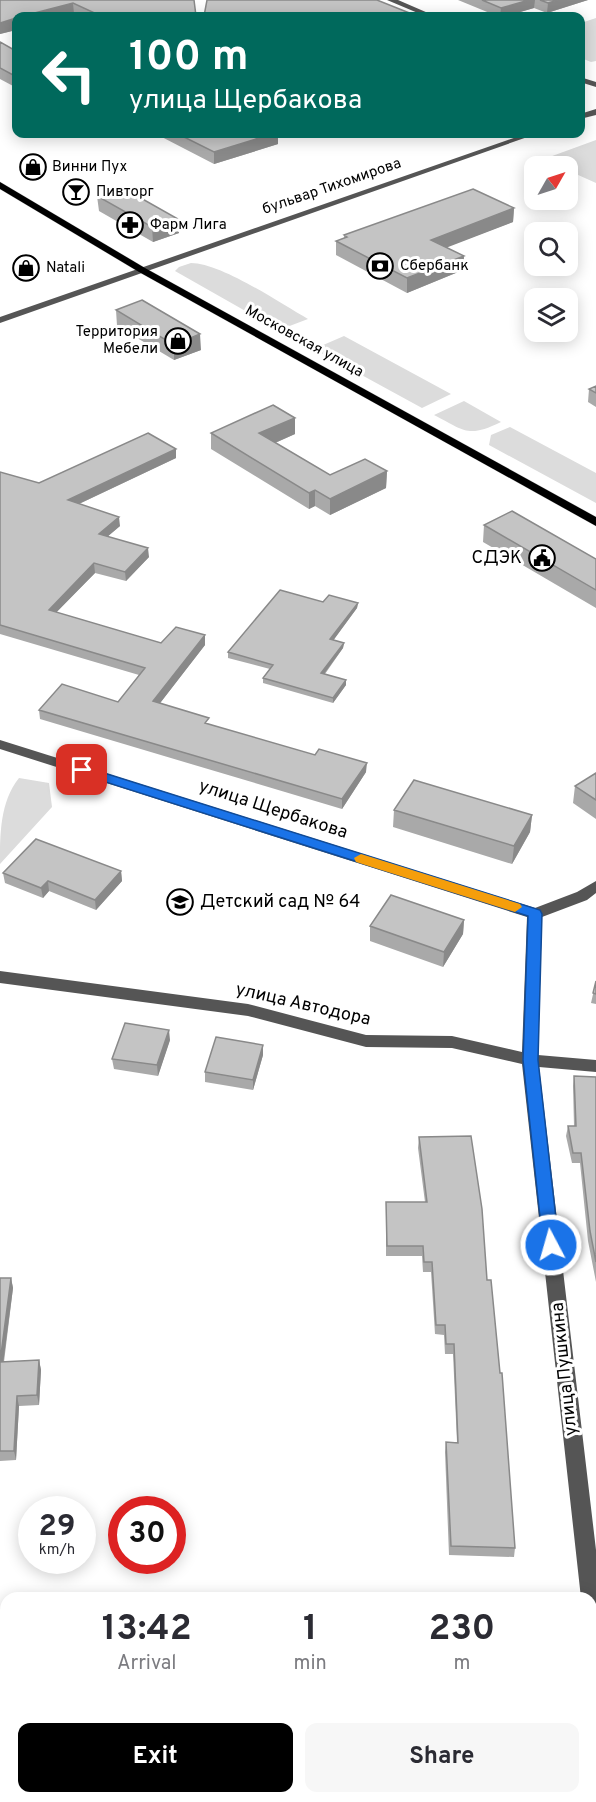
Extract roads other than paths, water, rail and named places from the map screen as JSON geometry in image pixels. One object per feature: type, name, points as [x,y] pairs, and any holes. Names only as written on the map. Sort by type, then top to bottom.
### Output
[{"type":"main road","name":"Московская улица","points":[[0,185],[142,270],[596,522]]},
{"type":"street","points":[[391,0],[421,12]]},
{"type":"street","name":"бульвар Тихомирова","points":[[0,320],[521,138]]},
{"type":"street","name":"улица Щербакова","points":[[2,748],[535,914]]},
{"type":"street","points":[[535,914],[582,896],[596,886]]},
{"type":"street","name":"улица Пушкина","points":[[535,914],[530,1060],[591,1592]]},
{"type":"street","name":"улица Автодора","points":[[0,977],[248,1010],[366,1041],[452,1042],[530,1060],[596,1066]]},
{"type":"place","name":"Винни Пух","points":[[33,167]]},
{"type":"place","name":"Пивторг","points":[[76,192]]},
{"type":"place","name":"Фарм Лига","points":[[130,225]]},
{"type":"place","name":"Сбербанк","points":[[380,266]]},
{"type":"place","name":"Natali","points":[[26,268]]},
{"type":"place","name":"Территория Мебели","points":[[178,341]]},
{"type":"place","name":"СДЭК","points":[[542,558]]},
{"type":"place","name":"Детский сад № 64","points":[[180,902]]}]
